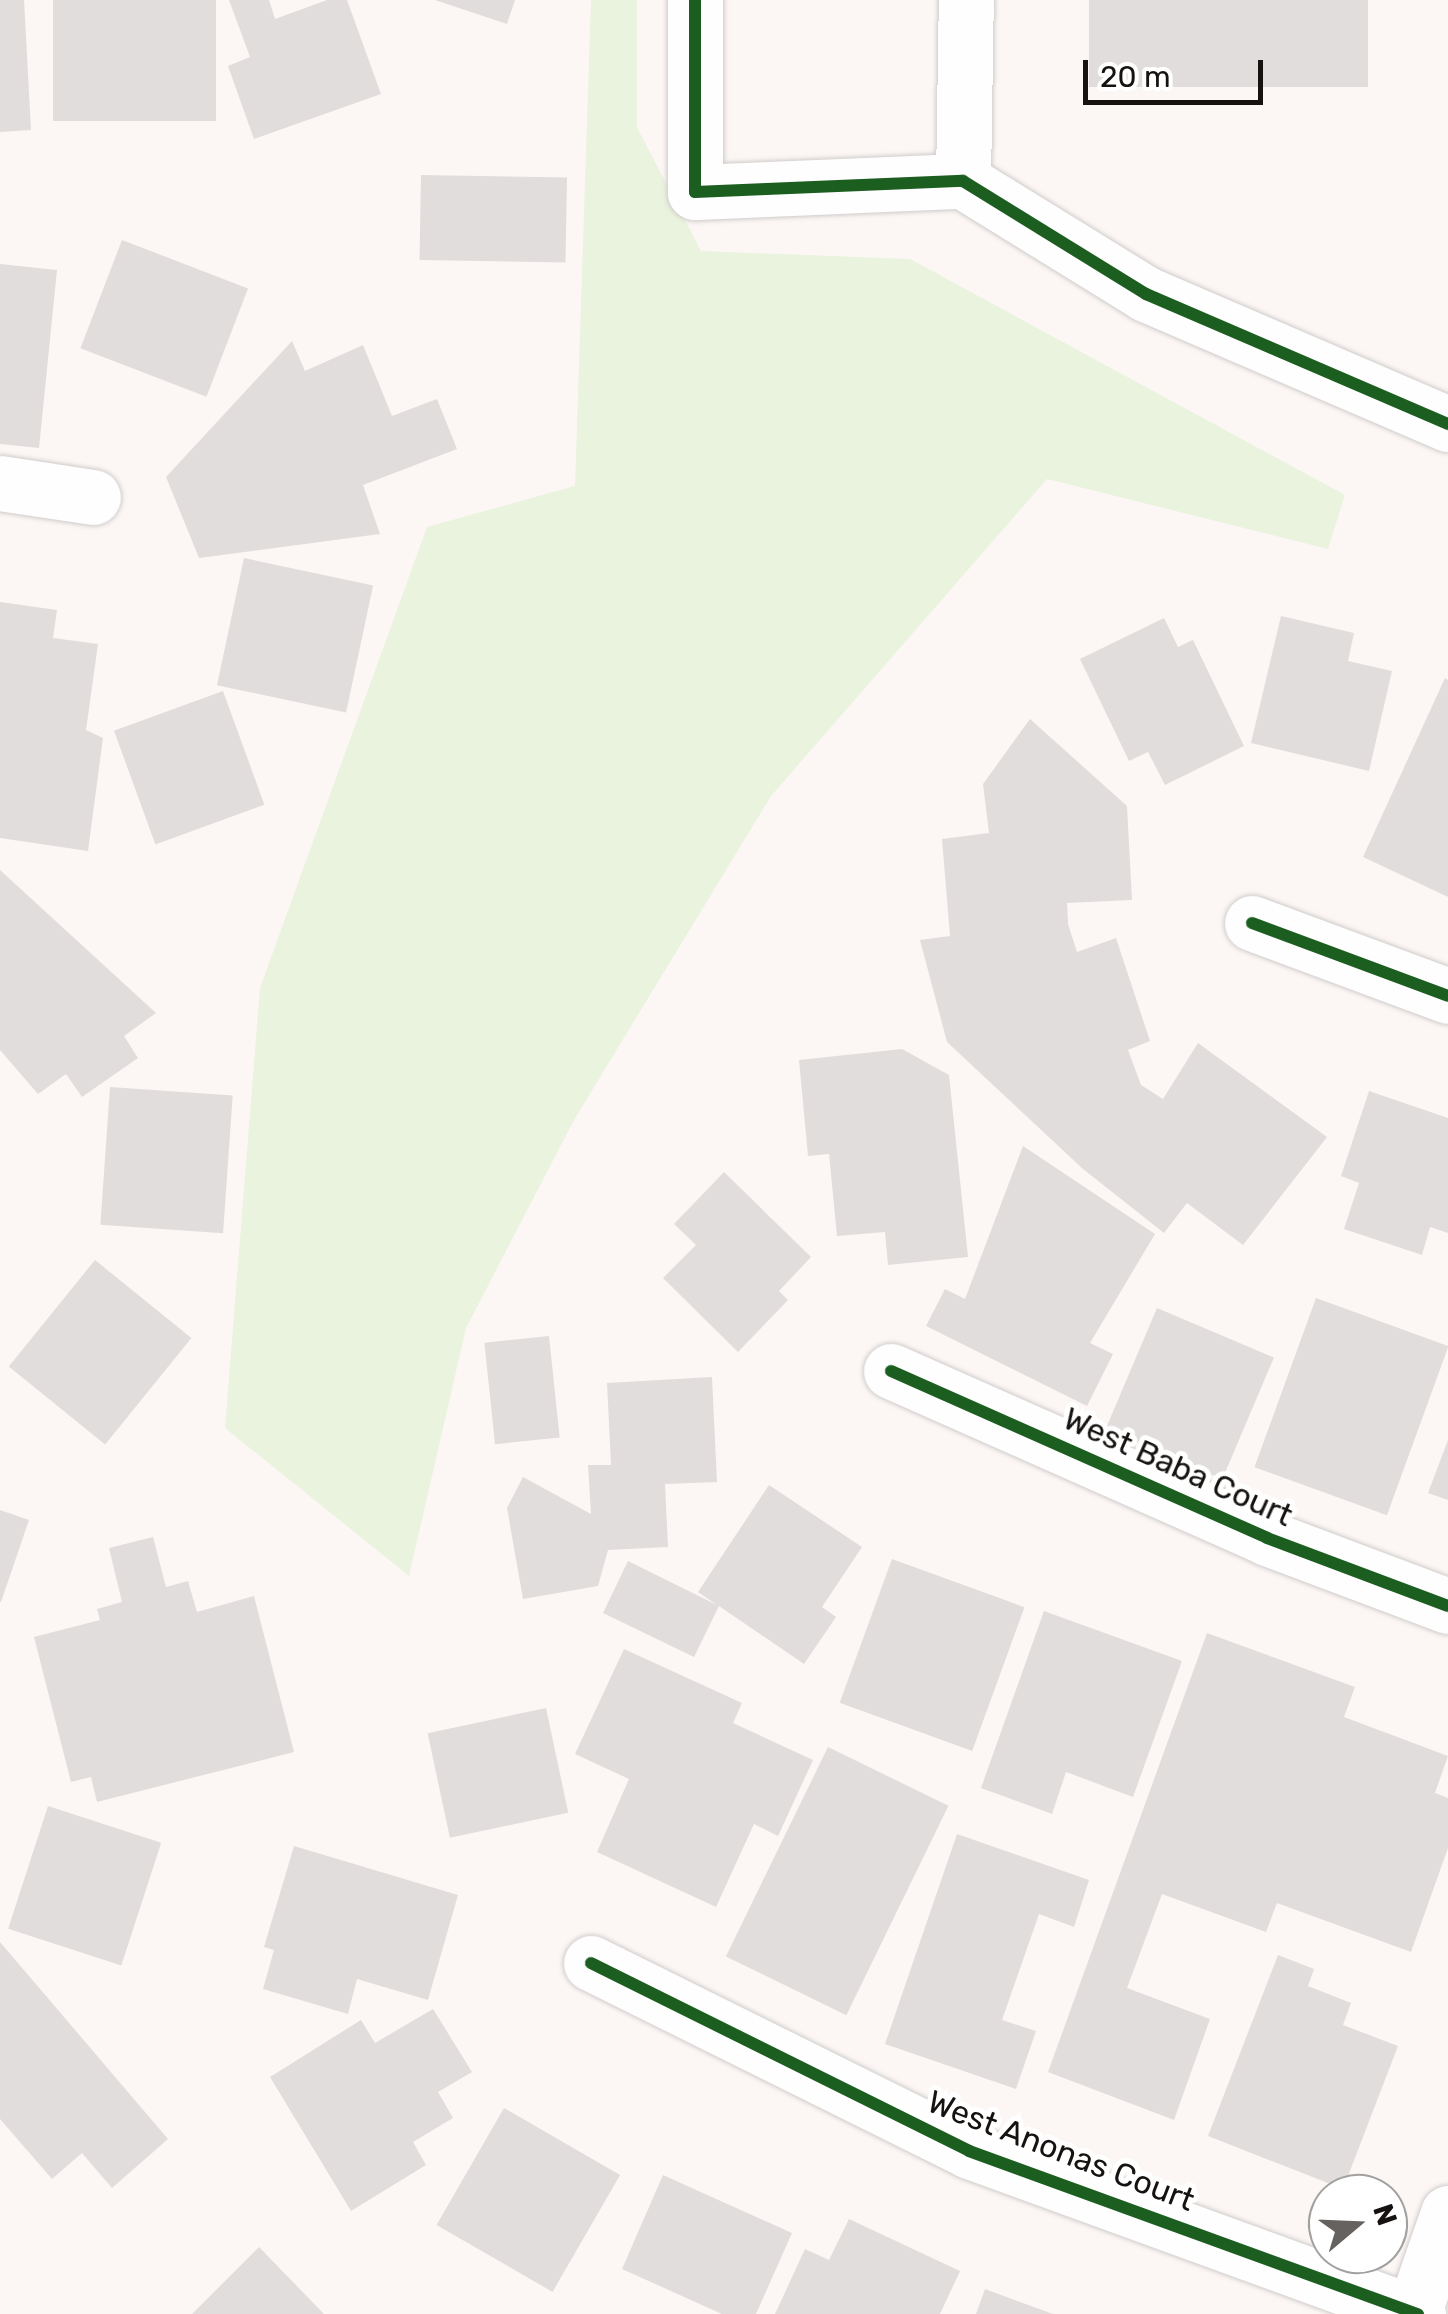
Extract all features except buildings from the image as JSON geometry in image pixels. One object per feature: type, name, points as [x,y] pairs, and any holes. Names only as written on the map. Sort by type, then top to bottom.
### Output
[{"type":"street","points":[[695,0],[695,192],[963,181],[1146,294],[1448,424]]},
{"type":"street","points":[[963,181],[966,0]]},
{"type":"street","points":[[0,483],[93,497]]},
{"type":"street","points":[[1252,923],[1448,996]]},
{"type":"street","name":"West Baba Court","points":[[890,1370],[1267,1538],[1448,1606]]},
{"type":"street","name":"West Anonas Court","points":[[591,1963],[969,2151],[1415,2314]]},
{"type":"street","points":[[1415,2314],[1448,2213]]},
{"type":"green space","points":[[591,0],[637,0],[637,127],[701,251],[910,259],[1345,495],[1328,549],[1047,479],[771,796],[574,1120],[466,1328],[409,1576],[225,1428],[260,988],[427,527],[575,486]]},
{"type":"cycle path","points":[[695,0],[695,192],[963,181],[1146,294],[1448,424]]},
{"type":"cycle path","points":[[1252,923],[1448,996]]},
{"type":"cycle path","points":[[891,1371],[1267,1538],[1448,1606]]},
{"type":"cycle path","points":[[591,1963],[969,2151],[1418,2314]]}]
